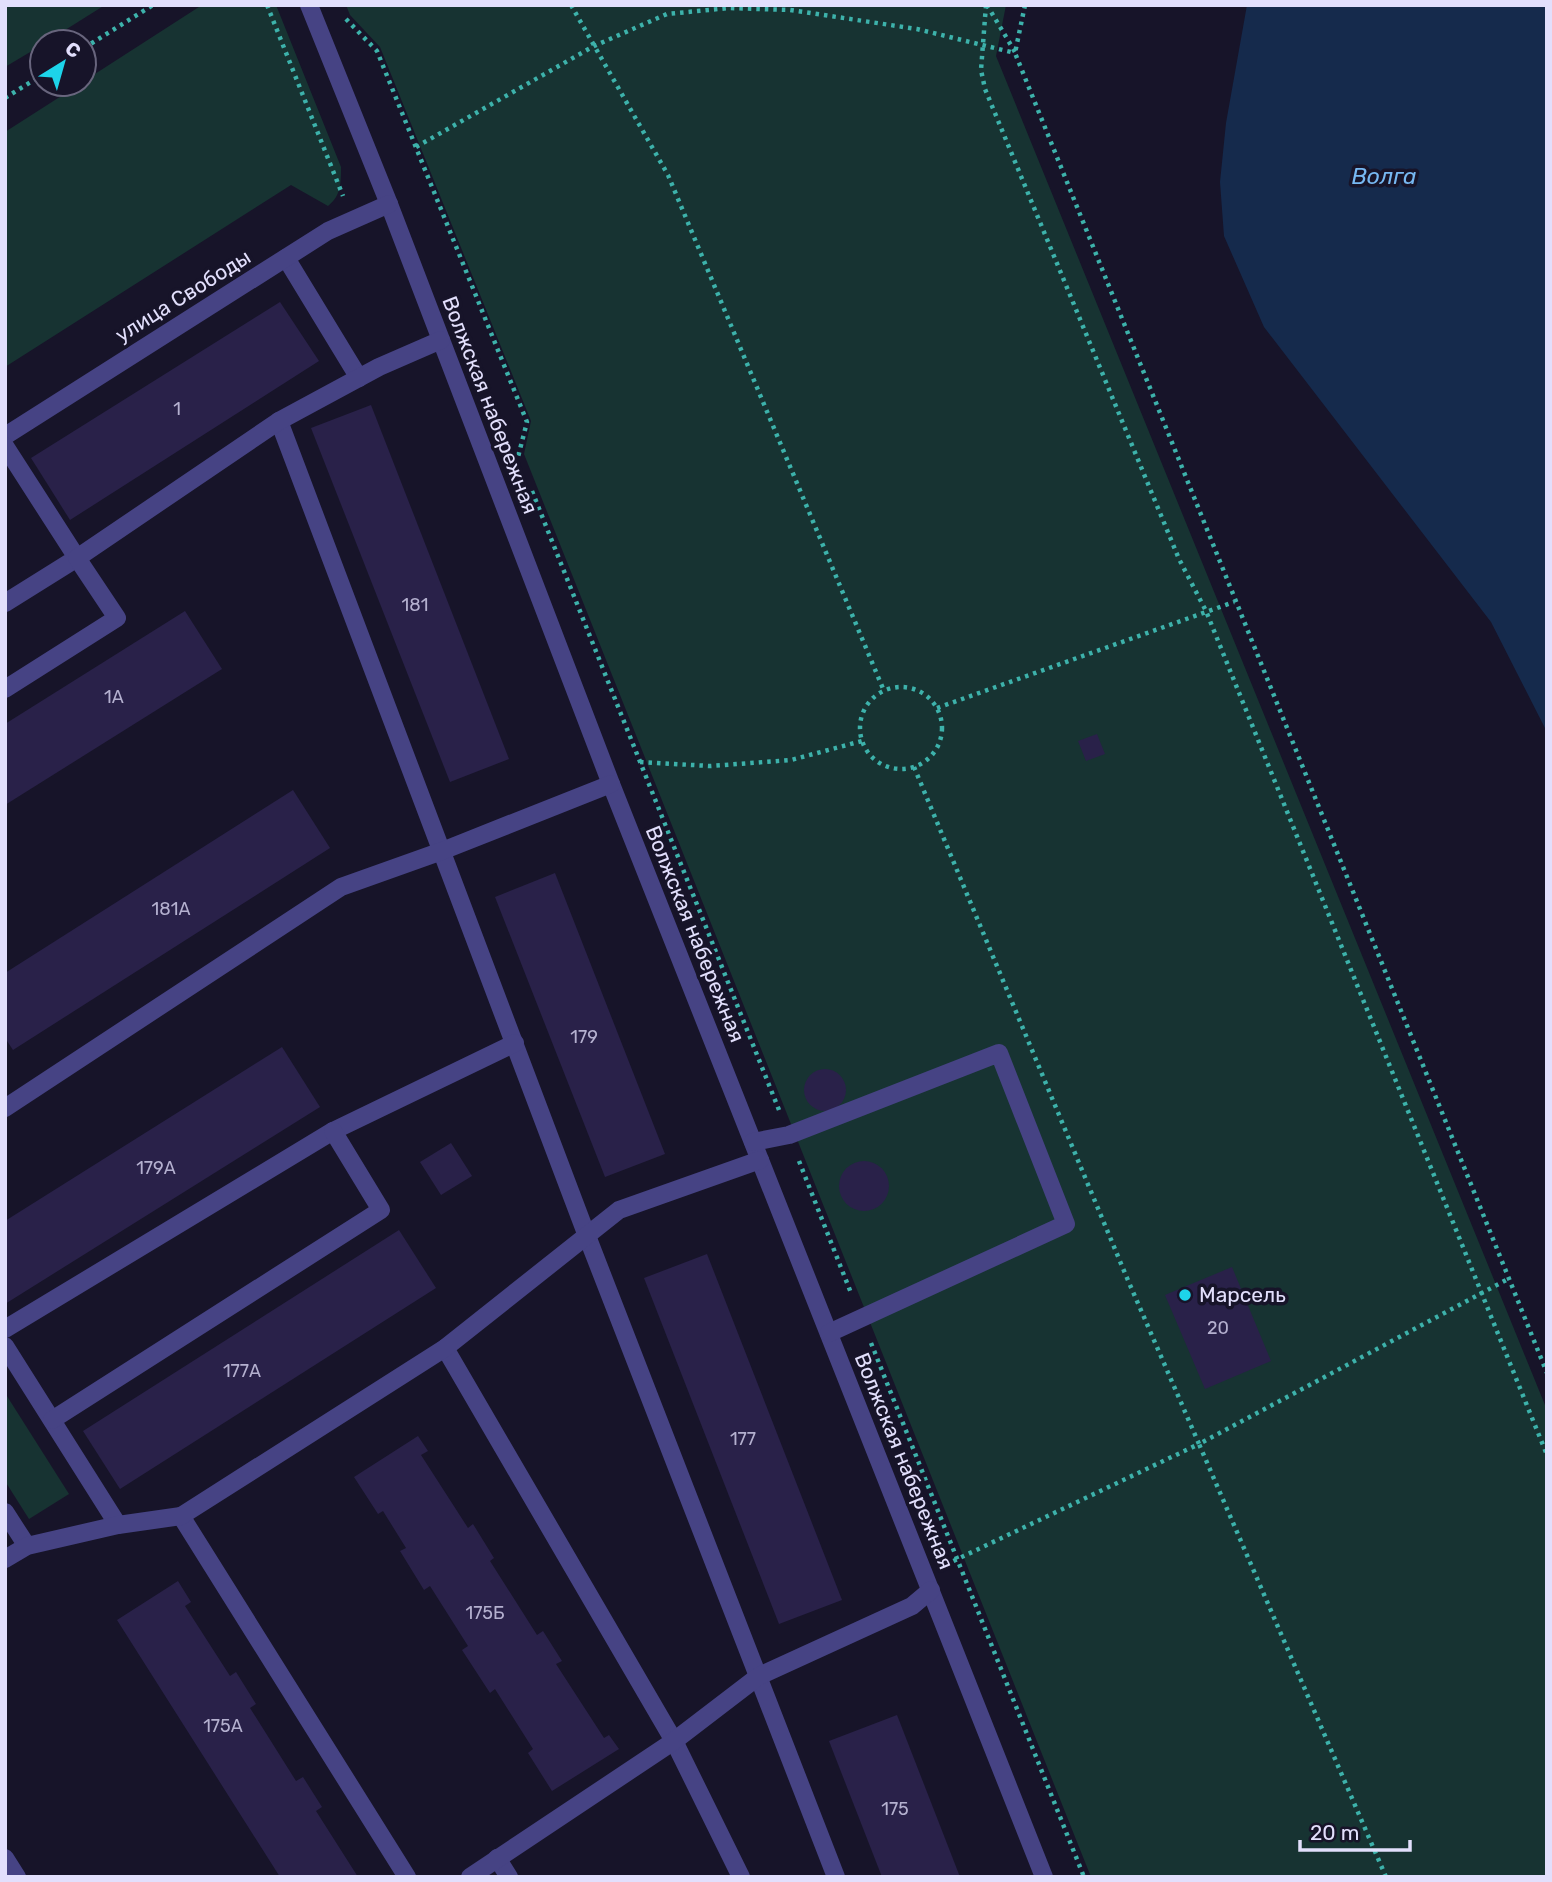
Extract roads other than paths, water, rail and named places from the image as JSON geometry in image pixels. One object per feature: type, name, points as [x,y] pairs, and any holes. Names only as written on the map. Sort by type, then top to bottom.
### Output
[{"type":"street","name":"Волжская набережная","points":[[309,5],[389,204],[611,784],[1044,1877]]},
{"type":"street","name":"улица Свободы","points":[[5,436],[328,231],[389,204]]},
{"type":"street","points":[[286,258],[359,378]]},
{"type":"street","points":[[5,603],[77,558],[279,421],[359,378],[441,340]]},
{"type":"street","points":[[279,421],[587,1236],[836,1877]]},
{"type":"street","points":[[5,446],[117,618],[5,689]]},
{"type":"street","points":[[5,1108],[341,887],[442,851],[611,784]]},
{"type":"street","points":[[5,1329],[333,1131],[514,1043]]},
{"type":"street","points":[[753,1142],[789,1135],[999,1054],[1066,1224],[829,1333]]},
{"type":"street","points":[[51,1419],[381,1210],[333,1131]]},
{"type":"street","points":[[5,1559],[27,1546],[118,1525],[181,1516],[445,1348],[619,1210],[760,1160]]},
{"type":"street","points":[[5,1346],[118,1525]]},
{"type":"street","points":[[445,1348],[674,1741],[741,1877]]},
{"type":"street","points":[[5,1513],[27,1546]]},
{"type":"street","points":[[181,1516],[407,1877]]},
{"type":"street","points":[[470,1877],[674,1741],[759,1676],[912,1606],[931,1590]]},
{"type":"street","points":[[5,1858],[17,1877]]},
{"type":"street","points":[[497,1858],[509,1877]]},
{"type":"water","name":"Волга","points":[[1247,5],[1547,5],[1547,732],[1491,622],[1264,327],[1224,236],[1220,182],[1226,123]]},
{"type":"place","name":"Марсель","points":[[1185,1295]]}]
